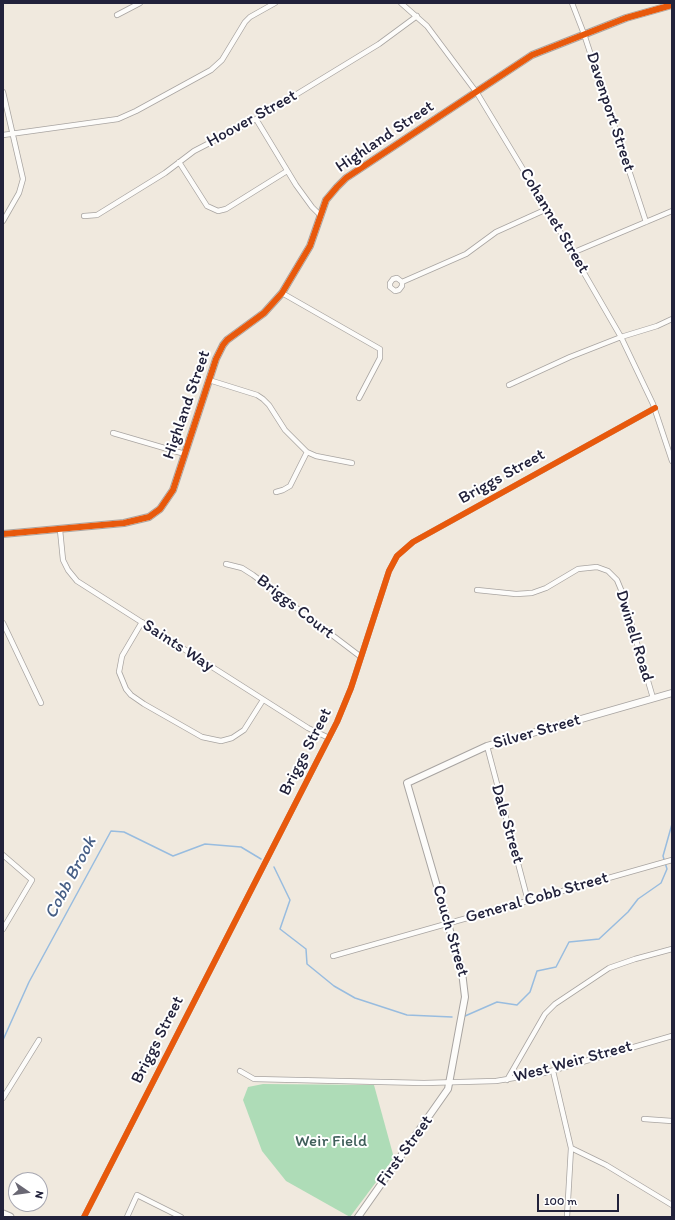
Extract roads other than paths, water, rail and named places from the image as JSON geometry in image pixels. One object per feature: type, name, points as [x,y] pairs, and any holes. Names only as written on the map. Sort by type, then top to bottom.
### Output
[{"type":"main road","points":[[3,1214],[10,1217]]},
{"type":"street","points":[[117,15],[140,3]]},
{"type":"street","points":[[3,135],[118,119],[136,111],[211,70],[222,60],[245,22],[250,17],[275,3]]},
{"type":"street","name":"Cohannet Street","points":[[401,3],[427,26],[477,93],[547,209],[621,337],[655,408],[672,461]]},
{"type":"street","name":"Davenport Street","points":[[572,3],[584,34],[646,222]]},
{"type":"street","name":"Highland Street","points":[[3,534],[124,523],[149,517],[160,509],[170,496],[209,380],[223,345],[227,340],[264,313],[282,294],[310,246],[326,200],[346,178],[477,93],[528,57],[638,14],[672,5]]},
{"type":"street","name":"Hoover Street","points":[[84,216],[97,215],[194,151],[256,119],[379,44],[417,16]]},
{"type":"street","points":[[3,92],[22,174],[20,193],[3,220]]},
{"type":"street","points":[[256,119],[287,171],[312,207],[321,216]]},
{"type":"street","points":[[179,162],[207,206],[218,212],[226,209],[287,171]]},
{"type":"street","points":[[402,282],[466,254],[496,232],[547,209]]},
{"type":"street","points":[[572,253],[672,212]]},
{"type":"street","points":[[282,294],[380,349],[380,358],[359,398]]},
{"type":"street","points":[[509,385],[570,357],[621,337],[657,326],[672,319]]},
{"type":"street","points":[[209,380],[256,395],[262,399],[268,405],[285,430],[307,452],[316,456],[352,463]]},
{"type":"street","name":"Briggs Street","points":[[84,1217],[329,738],[343,708],[389,571],[397,556],[407,546],[655,408]]},
{"type":"street","points":[[114,433],[185,454]]},
{"type":"street","points":[[276,492],[290,486],[307,452]]},
{"type":"street","name":"Saints Way","points":[[60,530],[63,560],[72,577],[263,700],[308,728],[329,738]]},
{"type":"street","name":"Briggs Court","points":[[226,564],[242,568],[253,574],[361,657]]},
{"type":"street","name":"Dwinell Road","points":[[477,590],[516,594],[532,593],[546,588],[578,569],[590,567],[608,571],[616,580],[622,592],[653,698]]},
{"type":"street","points":[[142,622],[122,656],[119,672],[128,692],[144,704],[202,737],[221,741],[232,738],[244,730],[263,700]]},
{"type":"street","points":[[3,623],[40,703]]},
{"type":"street","name":"Silver Street","points":[[407,783],[487,746],[672,693]]},
{"type":"street","name":"Dale Street","points":[[487,746],[528,901]]},
{"type":"street","name":"Couch Street","points":[[407,783],[462,972],[465,997],[450,1082]]},
{"type":"street","points":[[3,855],[32,880],[3,929]]},
{"type":"street","name":"General Cobb Street","points":[[333,956],[670,861]]},
{"type":"street","points":[[507,1080],[545,1014],[555,1004],[609,968],[672,949]]},
{"type":"street","name":"West Weir Street","points":[[240,1071],[254,1079],[450,1082],[507,1080],[553,1071],[672,1036]]},
{"type":"street","points":[[3,1098],[39,1040]]},
{"type":"street","points":[[553,1071],[571,1148],[568,1217]]},
{"type":"street","name":"First Street","points":[[358,1217],[445,1095],[450,1082]]},
{"type":"street","points":[[644,1119],[672,1121]]},
{"type":"street","points":[[571,1148],[606,1165],[672,1204]]},
{"type":"street","points":[[127,1217],[137,1195],[181,1217]]},
{"type":"waterway","name":"Cobb Brook","points":[[465,1016],[497,1002],[517,1005],[530,992],[537,971],[556,967],[569,942],[599,939],[628,912],[638,899],[661,883],[667,869],[663,856],[672,824]]},
{"type":"waterway","name":"Cobb Brook","points":[[3,1040],[29,982],[111,831],[124,832],[173,856],[205,844],[241,847],[261,859]]},
{"type":"waterway","name":"Cobb Brook","points":[[274,867],[290,900],[280,929],[306,949],[307,964],[334,986],[355,998],[407,1015],[452,1017]]},
{"type":"park label","name":"Weir Field","points":[[331,1142]]}]
